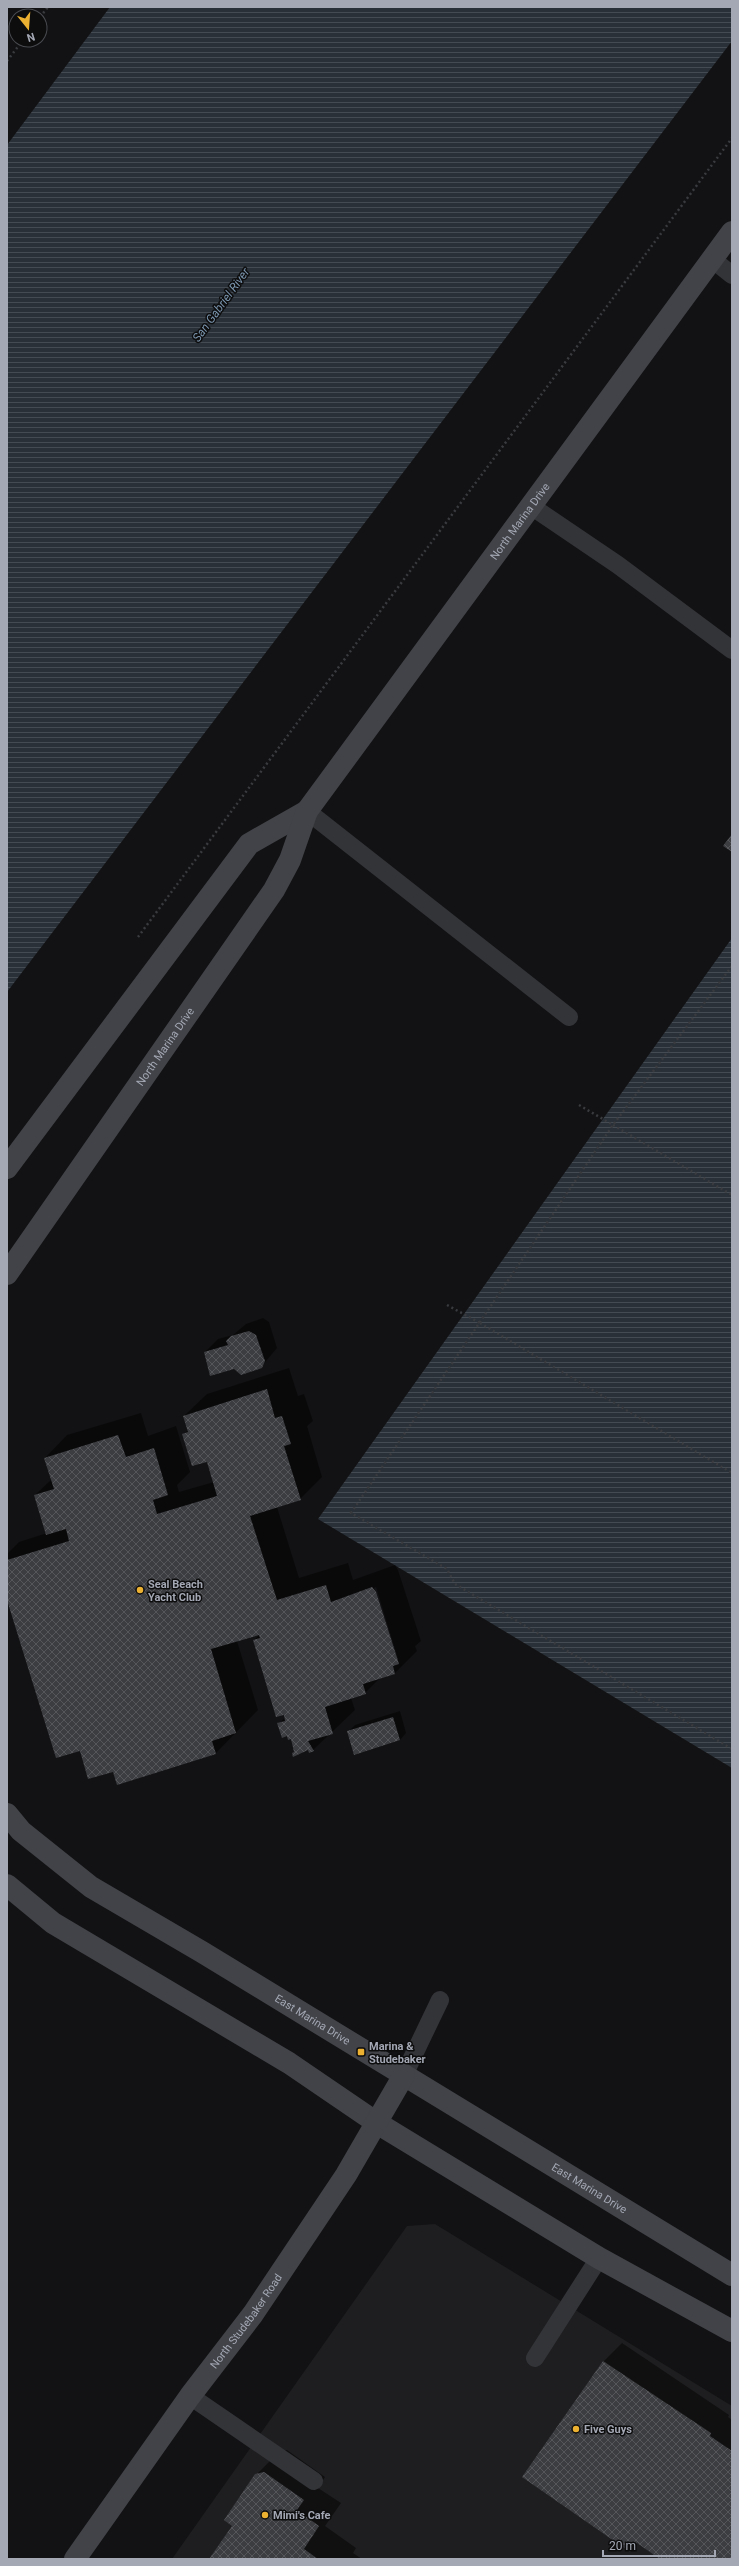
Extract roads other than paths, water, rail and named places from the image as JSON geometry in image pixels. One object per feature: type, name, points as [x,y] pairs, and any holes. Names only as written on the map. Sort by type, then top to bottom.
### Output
[{"type":"main road","name":"North Marina Drive","points":[[7,1274],[274,890],[290,860],[307,811],[732,232]]},
{"type":"main road","name":"North Marina Drive","points":[[7,1168],[249,844],[307,811]]},
{"type":"main road","name":"East Marina Drive","points":[[7,1814],[21,1831],[91,1887],[404,2075],[732,2275]]},
{"type":"main road","points":[[7,1885],[53,1924],[289,2063],[377,2122],[599,2258],[732,2332]]},
{"type":"main road","name":"North Studebaker Road","points":[[76,2559],[190,2396],[252,2314],[346,2175],[404,2075]]},
{"type":"lane","points":[[712,259],[732,275]]},
{"type":"lane","points":[[531,506],[618,565],[732,650]]},
{"type":"lane","points":[[307,811],[569,1017]]},
{"type":"lane","points":[[404,2075],[440,2000]]},
{"type":"lane","points":[[534,2358],[599,2258]]},
{"type":"lane","points":[[190,2396],[314,2482]]},
{"type":"water","name":"San Gabriel River","points":[[110,7],[732,7],[732,41],[7,992],[7,145]]},
{"type":"water","points":[[732,938],[732,1768],[318,1519]]},
{"type":"place","name":"Seal Beach Yacht Club","points":[[140,1590]]},
{"type":"place","name":"Marina & Studebaker","points":[[361,2052]]},
{"type":"place","name":"Five Guys","points":[[576,2429]]},
{"type":"place","name":"Mimi's Cafe","points":[[265,2515]]}]
